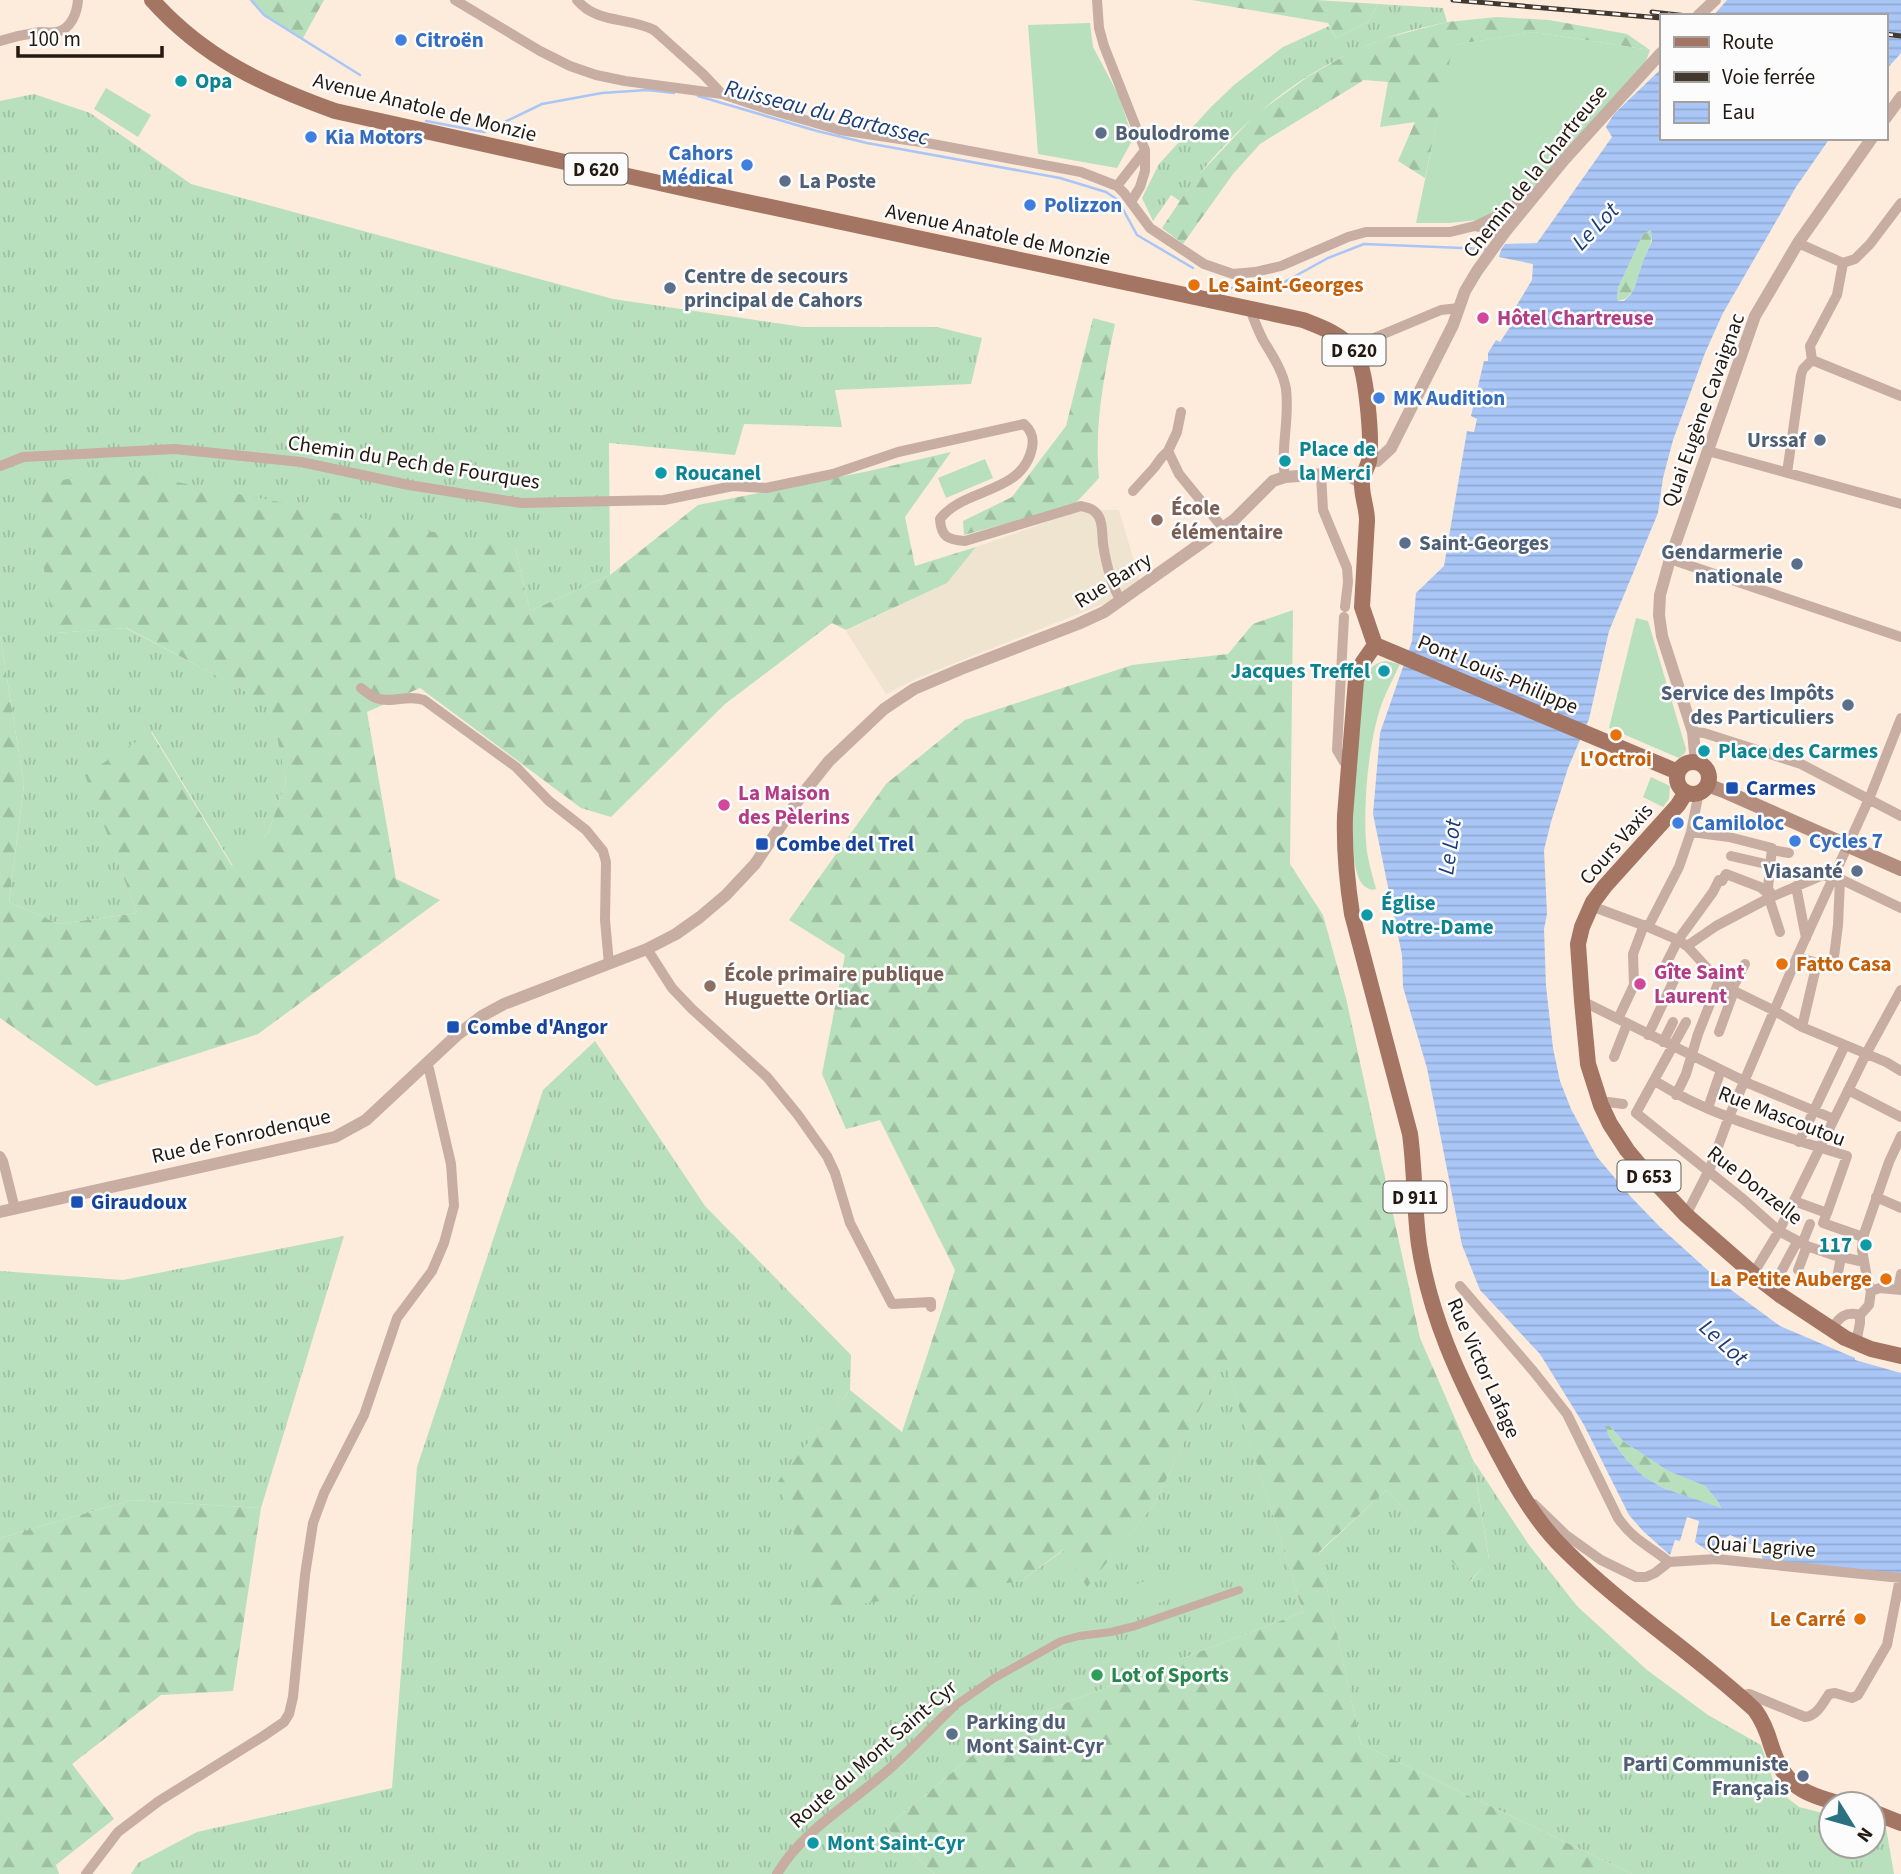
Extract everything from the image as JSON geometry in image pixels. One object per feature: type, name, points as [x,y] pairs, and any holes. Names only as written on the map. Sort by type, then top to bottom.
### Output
[{"type":"main road","name":"Avenue Anatole de Monzie","points":[[152,0],[185,33],[224,62],[291,95],[335,111],[1303,320],[1340,337],[1354,349]]},
{"type":"main road","name":"D 620","points":[[1354,349],[1365,378],[1369,461],[1362,484],[1367,520],[1363,607],[1374,645]]},
{"type":"main road","name":"Pont Louis-Philippe","points":[[1374,645],[1678,772]]},
{"type":"main road","name":"D 911","points":[[1350,764],[1356,680],[1374,645]]},
{"type":"main road","points":[[1697,790],[1708,780],[1706,771],[1696,763],[1685,765],[1678,772],[1677,781],[1682,790],[1730,793],[1901,869]]},
{"type":"main road","name":"Rue Victor Lafage","points":[[1350,764],[1344,838],[1352,914],[1410,1134],[1419,1245],[1429,1295],[1439,1329],[1455,1366],[1499,1454],[1523,1497],[1545,1528],[1587,1572],[1755,1710],[1763,1721],[1778,1765],[1788,1781],[1817,1798]]},
{"type":"main road","name":"Cours Vaxis","points":[[1582,1001],[1578,944],[1591,906],[1678,804],[1697,790]]},
{"type":"main road","name":"D 653","points":[[1582,1001],[1588,1064],[1601,1105],[1627,1150],[1686,1214],[1772,1289],[1856,1343],[1901,1356]]},
{"type":"street","points":[[0,41],[16,36],[58,32],[66,28],[74,17],[78,0]]},
{"type":"street","points":[[455,0],[522,42],[583,70],[625,82],[722,94],[840,130],[927,143],[1081,172],[1116,186],[1150,228],[1204,264],[1233,274],[1281,265],[1366,232],[1450,232],[1475,226],[1495,218],[1538,192]]},
{"type":"street","points":[[577,0],[592,13],[654,30],[722,94]]},
{"type":"street","points":[[1097,0],[1104,46],[1145,150],[1145,172],[1140,187],[1130,202]]},
{"type":"street","points":[[1700,14],[1715,0]]},
{"type":"street","name":"Chemin de la Chartreuse","points":[[1369,461],[1377,461],[1391,448],[1453,325],[1465,291],[1489,254],[1579,142],[1660,54]]},
{"type":"street","points":[[1887,116],[1901,97]]},
{"type":"street","name":"Quai Eugène Cavaignac","points":[[1696,763],[1693,732],[1662,636],[1659,615],[1660,595],[1670,559],[1755,316],[1798,243],[1871,140]]},
{"type":"street","points":[[1116,186],[1145,150]]},
{"type":"street","points":[[1798,243],[1843,263],[1855,259],[1901,203]]},
{"type":"street","points":[[1475,226],[1503,236],[1504,225],[1495,218]]},
{"type":"street","points":[[1812,360],[1810,345],[1837,295],[1843,263]]},
{"type":"street","points":[[1250,309],[1286,388],[1283,455],[1285,477],[1339,473],[1362,484]]},
{"type":"street","points":[[1354,349],[1441,310],[1459,309]]},
{"type":"street","points":[[1812,360],[1901,396]]},
{"type":"street","points":[[1787,473],[1801,375],[1812,360]]},
{"type":"street","points":[[1133,491],[1168,452],[1177,432],[1181,412]]},
{"type":"street","name":"Chemin du Pech de Fourques","points":[[0,466],[23,457],[176,449],[301,462],[409,485],[521,503],[664,500],[733,486],[766,488],[820,477],[898,452],[1024,424],[1031,430],[1033,443],[1030,458],[1020,471],[1004,484],[953,505],[940,519],[945,536],[964,541],[1081,506],[1089,508],[1100,518],[1106,557],[1115,591],[1121,601]]},
{"type":"street","points":[[1708,451],[1901,504]]},
{"type":"street","points":[[1168,452],[1179,474],[1223,528]]},
{"type":"street","points":[[1321,474],[1323,510],[1347,568],[1337,750],[1344,762],[1350,764]]},
{"type":"street","name":"Rue Barry","points":[[647,949],[676,934],[726,895],[755,864],[829,761],[876,716],[914,689],[1104,612],[1223,528],[1273,481],[1285,477]]},
{"type":"street","points":[[1670,559],[1901,637]]},
{"type":"street","points":[[360,688],[374,697],[390,700],[414,696],[424,700],[516,767],[549,801],[586,830],[603,851],[606,862],[605,909],[609,964]]},
{"type":"street","points":[[1686,1214],[1708,1172],[1797,957],[1837,878],[1847,845],[1869,799],[1901,718]]},
{"type":"street","points":[[1693,732],[1704,733],[1801,764],[1901,816]]},
{"type":"street","points":[[1614,1057],[1634,985],[1633,954],[1679,867],[1691,832],[1697,790]]},
{"type":"street","points":[[1691,832],[1729,837],[1789,853]]},
{"type":"street","points":[[1772,850],[1768,888],[1780,932]]},
{"type":"street","points":[[1731,856],[1770,865]]},
{"type":"street","points":[[1648,1035],[1675,978],[1662,972],[1719,880],[1722,881],[1726,874],[1759,887],[1770,898]]},
{"type":"street","points":[[1682,943],[1770,898],[1821,876],[1837,878],[1901,908]]},
{"type":"street","points":[[1797,957],[1833,965],[1839,925],[1837,878]]},
{"type":"street","points":[[1796,886],[1806,938]]},
{"type":"street","points":[[1591,906],[1646,926],[1682,943],[1719,981],[1733,990],[1802,1027],[1886,1062],[1901,1071]]},
{"type":"street","points":[[647,949],[672,988],[767,1077],[827,1156],[850,1223],[892,1304],[931,1302],[932,1307]]},
{"type":"street","name":"Rue de Fonrodenque","points":[[0,1212],[335,1137],[366,1120],[456,1036],[504,1003],[647,949]]},
{"type":"street","points":[[1802,1027],[1817,963]]},
{"type":"street","points":[[1719,1032],[1745,964]]},
{"type":"street","points":[[1676,1095],[1719,981]]},
{"type":"street","points":[[1753,1274],[1779,1231],[1866,1054],[1901,990]]},
{"type":"street","points":[[1582,1001],[1744,1082],[1834,1119]]},
{"type":"street","points":[[1655,1081],[1673,1022]]},
{"type":"street","points":[[1668,1045],[1686,1022]]},
{"type":"street","points":[[1799,1142],[1845,1045]]},
{"type":"street","points":[[86,1874],[118,1832],[159,1801],[284,1722],[289,1714],[313,1523],[324,1493],[365,1415],[397,1318],[432,1271],[444,1244],[454,1206],[451,1164],[426,1064]]},
{"type":"street","points":[[1708,1108],[1721,1070]]},
{"type":"street","name":"Rue Mascoutou","points":[[1655,1081],[1676,1095],[1729,1117],[1847,1157],[1827,1213]]},
{"type":"street","name":"Rue Donzelle","points":[[1655,1081],[1636,1113],[1779,1231],[1802,1244],[1864,1262]]},
{"type":"street","points":[[1848,1090],[1901,1117]]},
{"type":"street","points":[[1601,1105],[1608,1102],[1623,1104]]},
{"type":"street","points":[[1856,1343],[1860,1315],[1869,1305],[1871,1291],[1862,1250],[1863,1237],[1877,1196],[1898,1151],[1901,1136]]},
{"type":"street","points":[[0,1156],[15,1209]]},
{"type":"street","points":[[1877,1196],[1901,1208]]},
{"type":"street","points":[[1794,1201],[1827,1213],[1823,1223],[1863,1237]]},
{"type":"street","points":[[1772,1289],[1802,1244],[1810,1224]]},
{"type":"street","points":[[1798,1270],[1802,1244]]},
{"type":"street","points":[[1837,1278],[1842,1257]]},
{"type":"street","points":[[1871,1291],[1880,1288],[1899,1290],[1901,1274]]},
{"type":"street","points":[[1460,1286],[1567,1414],[1625,1528],[1635,1539],[1669,1562]]},
{"type":"street","points":[[1831,1329],[1845,1314],[1851,1312],[1860,1315]]},
{"type":"street","name":"Quai Lagrive","points":[[1523,1497],[1532,1501],[1566,1535],[1601,1560],[1636,1577],[1655,1573],[1669,1562],[1716,1559],[1901,1578]]},
{"type":"street","points":[[1740,1696],[1749,1694],[1805,1717],[1815,1714],[1829,1695],[1835,1693],[1852,1698],[1858,1695],[1887,1645],[1901,1578]]},
{"type":"street","name":"Route du Mont Saint-Cyr","points":[[777,1874],[800,1844],[887,1772],[953,1707],[993,1679],[1061,1641],[1135,1626],[1239,1590]]},
{"type":"shaded area","points":[[1081,510],[1119,510],[1140,581],[1103,604],[920,677],[886,694],[846,631],[947,583],[976,547]]},
{"type":"green space","points":[[251,0],[324,0],[303,38],[264,15]]},
{"type":"green space","points":[[1192,0],[1316,0],[1378,4],[1368,22],[1336,38],[1328,23]]},
{"type":"green space","points":[[1378,4],[1443,8],[1447,22],[1399,34],[1354,51],[1296,84],[1269,104],[1221,149],[1180,201],[1171,195],[1153,221],[1142,198],[1159,164],[1211,107],[1234,85],[1283,47],[1329,26],[1336,38],[1368,22]]},
{"type":"green space","points":[[1497,17],[1549,20],[1627,34],[1650,50],[1533,32],[1454,45],[1425,178],[1398,161],[1415,122],[1380,127],[1388,82],[1364,80],[1260,144],[1233,174],[1183,244],[1162,228],[1194,180],[1255,115],[1309,76],[1351,52],[1386,38],[1447,22]]},
{"type":"green space","points":[[1090,23],[1093,47],[1119,96],[1133,139],[1117,168],[1038,154],[1028,25]]},
{"type":"green space","points":[[1533,32],[1650,50],[1645,64],[1536,185],[1509,207],[1478,220],[1416,223],[1453,45]]},
{"type":"green space","points":[[106,88],[151,115],[138,137],[94,109]]},
{"type":"green space","points":[[34,94],[90,113],[191,184],[613,299],[803,327],[937,327],[982,338],[971,384],[835,390],[842,427],[744,424],[735,455],[609,443],[610,575],[530,611],[515,548],[54,633],[126,628],[272,705],[286,782],[268,833],[233,866],[152,732],[86,775],[137,913],[59,924],[9,902],[24,784],[0,635],[0,101]]},
{"type":"green space","points":[[1651,230],[1651,243],[1634,287],[1628,297],[1617,300],[1618,288],[1643,234]]},
{"type":"green space","points":[[1093,318],[1115,324],[1099,419],[1099,478],[1074,505],[964,535],[963,521],[1012,497],[1066,426]]},
{"type":"green space","points":[[951,452],[905,517],[915,566],[976,547],[947,583],[846,630],[832,623],[725,704],[611,817],[581,808],[420,688],[367,712],[396,879],[440,900],[258,1034],[96,1086],[0,1018],[0,635],[24,784],[9,902],[59,924],[137,913],[85,775],[151,732],[232,866],[268,833],[286,782],[271,705],[127,628],[54,633],[31,486],[115,470],[515,548],[530,611],[610,575],[698,505]]},
{"type":"green space","points":[[985,459],[993,478],[946,498],[938,478]]},
{"type":"green space","points":[[1293,610],[1290,864],[1323,915],[1346,998],[1420,1338],[1473,1460],[1489,1560],[1470,1581],[1386,1490],[1319,1552],[1361,1744],[1632,1874],[934,1874],[886,1827],[1011,1724],[1303,1612],[1224,1359],[1155,1503],[1087,1587],[1063,1550],[1021,1581],[817,1610],[778,1481],[850,1390],[902,1432],[955,1270],[880,1120],[846,1129],[822,1074],[845,955],[789,920],[886,784],[965,720],[1132,665],[1228,654],[1253,624]]},
{"type":"green space","points":[[1636,618],[1648,621],[1686,749],[1679,758],[1609,728]]},
{"type":"green space","points":[[1385,661],[1400,664],[1377,719],[1367,777],[1367,852],[1376,889],[1372,890],[1363,885],[1356,870],[1353,848],[1353,788],[1363,681],[1371,668]]},
{"type":"green space","points":[[1651,777],[1670,786],[1669,799],[1663,807],[1643,797]]},
{"type":"green space","points":[[595,1041],[705,1206],[851,1355],[850,1390],[778,1482],[1021,1581],[1064,1550],[1087,1586],[1155,1503],[1224,1358],[1303,1612],[1011,1724],[886,1827],[934,1874],[131,1874],[138,1863],[197,1832],[392,1788],[417,1467],[543,1090]]},
{"type":"green space","points":[[344,1236],[261,1508],[132,1500],[0,1538],[0,1271],[123,1280]]},
{"type":"green space","points":[[1604,1426],[1610,1426],[1623,1441],[1668,1471],[1705,1486],[1721,1509],[1663,1488],[1643,1476],[1626,1459]]},
{"type":"green space","points":[[1473,1460],[1529,1545],[1577,1606],[1647,1670],[1708,1715],[1761,1745],[1776,1789],[1799,1807],[1817,1812],[1817,1860],[1887,1860],[1887,1834],[1894,1874],[1632,1874],[1361,1744],[1319,1553],[1386,1490],[1471,1581],[1489,1559]]},
{"type":"green space","points":[[132,1500],[261,1508],[233,1691],[161,1695],[72,1764],[114,1819],[56,1865],[59,1874],[0,1874],[0,1538]]},
{"type":"green space","points":[[1189,1565],[1197,1589],[1142,1609],[1134,1585]]},
{"type":"water","points":[[1727,0],[1901,0],[1901,53],[1887,69],[1887,14],[1715,14]]},
{"type":"water","name":"Le Lot","points":[[1660,70],[1660,140],[1829,140],[1796,187],[1723,313],[1705,353],[1673,440],[1663,478],[1658,513],[1609,631],[1589,719],[1568,768],[1551,822],[1544,850],[1547,914],[1544,929],[1546,986],[1553,1048],[1560,1081],[1571,1109],[1597,1157],[1661,1228],[1723,1284],[1780,1326],[1855,1360],[1901,1373],[1901,1574],[1763,1561],[1760,1548],[1730,1535],[1716,1543],[1717,1556],[1713,1556],[1695,1542],[1699,1521],[1687,1517],[1680,1541],[1675,1540],[1670,1555],[1629,1515],[1584,1425],[1540,1354],[1480,1290],[1462,1245],[1427,1068],[1403,987],[1402,955],[1373,814],[1380,733],[1412,641],[1416,593],[1444,566],[1467,431],[1474,432],[1477,419],[1471,416],[1484,361],[1488,361],[1488,353],[1496,340],[1500,342],[1510,327],[1506,323],[1532,280],[1533,264],[1499,257],[1501,250],[1505,244],[1537,243],[1612,137],[1606,127],[1614,114]],"holes":[[[1651,230],[1652,241],[1631,294],[1624,301],[1617,300],[1618,288],[1643,234]],[[1605,1426],[1610,1426],[1623,1441],[1668,1471],[1705,1486],[1721,1508],[1663,1488],[1643,1476],[1609,1437]]]},
{"type":"waterway","name":"Ruisseau du Bartassec","points":[[251,0],[264,15],[360,75]]},
{"type":"waterway","name":"Ruisseau du Bartassec","points":[[426,121],[484,132],[542,104],[602,93],[647,90],[674,93]]},
{"type":"waterway","name":"Ruisseau du Bartassec","points":[[698,96],[867,143],[1060,178],[1106,192],[1118,200],[1137,235],[1193,268]]},
{"type":"waterway","name":"Ruisseau du Bartassec","points":[[1232,288],[1254,293],[1270,290],[1328,258],[1364,244],[1486,249]]},
{"type":"railway","points":[[1453,0],[1660,18]]},
{"type":"railway","points":[[1652,12],[1670,14]]},
{"type":"railway","points":[[1887,34],[1901,36]]},
{"type":"place","name":"Citroën","points":[[401,40]]},
{"type":"place","name":"Opa","points":[[181,81]]},
{"type":"place","name":"Boulodrome","points":[[1101,133]]},
{"type":"place","name":"Kia Motors","points":[[311,137]]},
{"type":"place","name":"Cahors Médical","points":[[747,165]]},
{"type":"place","name":"La Poste","points":[[785,181]]},
{"type":"place","name":"Polizzon","points":[[1030,205]]},
{"type":"place","name":"Le Saint-Georges","points":[[1194,285]]},
{"type":"place","name":"Centre de secours principal de Cahors","points":[[670,288]]},
{"type":"place","name":"Hôtel Chartreuse","points":[[1483,318]]},
{"type":"place","name":"MK Audition","points":[[1379,398]]},
{"type":"place","name":"Urssaf","points":[[1820,440]]},
{"type":"place","name":"Place de la Merci","points":[[1285,461]]},
{"type":"place","name":"Roucanel","points":[[661,473]]},
{"type":"place","name":"École élémentaire","points":[[1157,520]]},
{"type":"place","name":"Saint-Georges","points":[[1405,543]]},
{"type":"place","name":"Gendarmerie nationale","points":[[1797,564]]},
{"type":"place","name":"Jacques Treffel","points":[[1384,671]]},
{"type":"place","name":"Service des Impôts des Particuliers","points":[[1848,705]]},
{"type":"place","name":"L'Octroi","points":[[1616,735]]},
{"type":"place","name":"Place des Carmes","points":[[1704,751]]},
{"type":"place","name":"Carmes","points":[[1732,788]]},
{"type":"place","name":"La Maison des Pèlerins","points":[[724,805]]},
{"type":"place","name":"Camiloloc","points":[[1678,823]]},
{"type":"place","name":"Cycles 7","points":[[1795,841]]},
{"type":"place","name":"Combe del Trel","points":[[762,844]]},
{"type":"place","name":"Viasanté","points":[[1857,871]]},
{"type":"place","name":"Église Notre-Dame","points":[[1367,915]]},
{"type":"place","name":"Fatto Casa","points":[[1782,964]]},
{"type":"place","name":"Gîte Saint Laurent","points":[[1640,984]]},
{"type":"place","name":"École primaire publique Huguette Orliac","points":[[710,986]]},
{"type":"place","name":"Combe d'Angor","points":[[453,1027]]},
{"type":"place","name":"Giraudoux","points":[[77,1202]]},
{"type":"place","name":"117","points":[[1866,1245]]},
{"type":"place","name":"La Petite Auberge","points":[[1886,1279]]},
{"type":"place","name":"Le Carré","points":[[1860,1619]]},
{"type":"place","name":"Lot of Sports","points":[[1097,1675]]},
{"type":"place","name":"Parking du Mont Saint-Cyr","points":[[952,1734]]},
{"type":"place","name":"Parti Communiste Français","points":[[1803,1776]]},
{"type":"place","name":"Mont Saint-Cyr","points":[[813,1843]]}]
